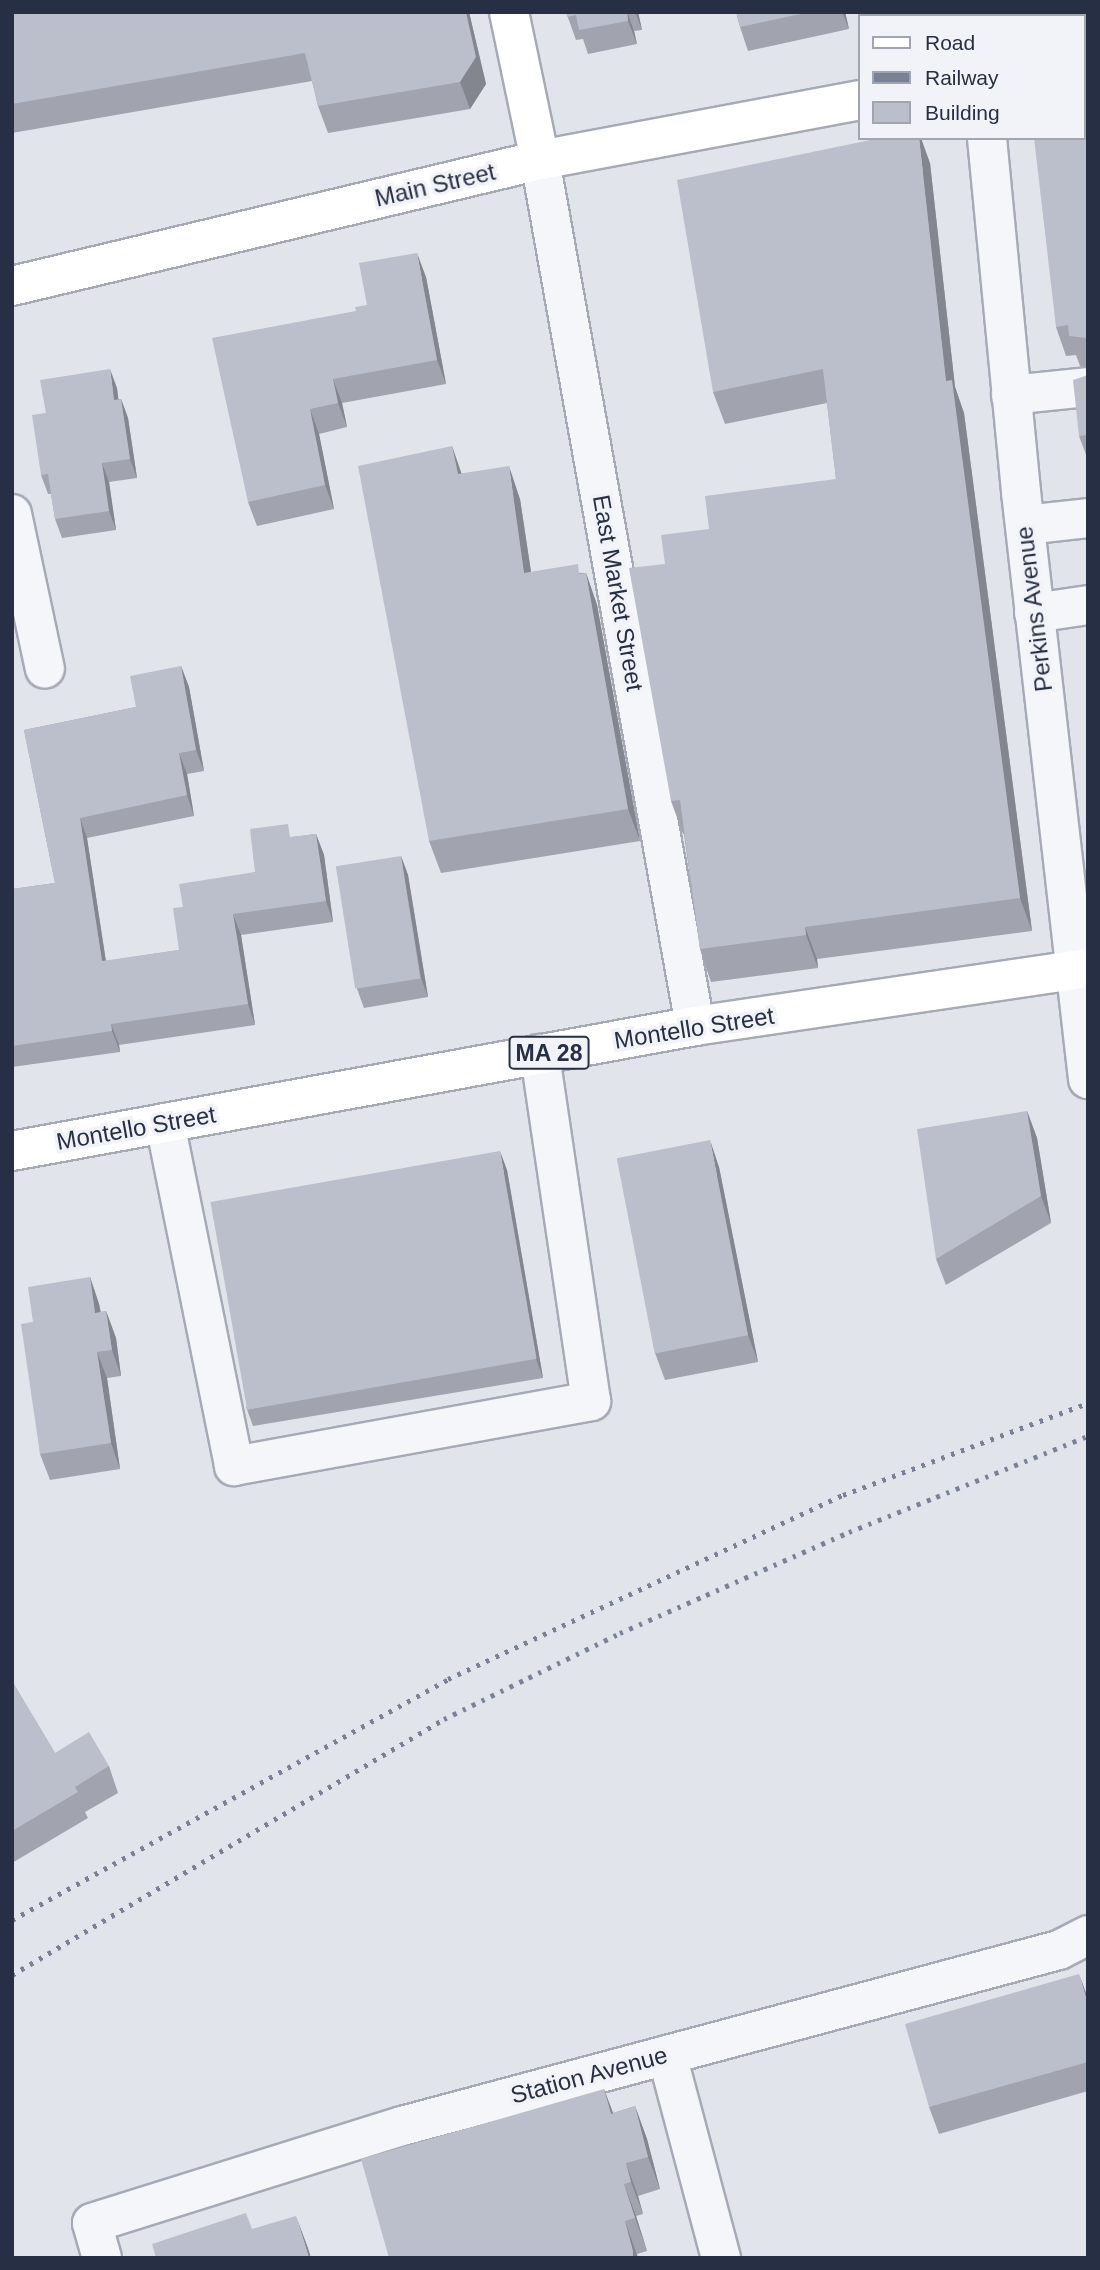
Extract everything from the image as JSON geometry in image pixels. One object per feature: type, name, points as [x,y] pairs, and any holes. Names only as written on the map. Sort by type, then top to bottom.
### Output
[{"type":"main road","points":[[509,12],[540,160]]},
{"type":"main road","name":"Main Street","points":[[12,286],[540,160],[858,100]]},
{"type":"main road","name":"Montello Street","points":[[12,1151],[695,1026],[1082,969]]},
{"type":"street","name":"Perkins Avenue","points":[[987,140],[1034,613],[1082,969],[1088,1079]]},
{"type":"street","name":"East Market Street","points":[[540,160],[695,1026]]},
{"type":"street","points":[[1011,396],[1088,387]]},
{"type":"street","points":[[12,514],[44,669]]},
{"type":"street","points":[[1024,525],[1088,518]]},
{"type":"street","points":[[1034,613],[1088,606]]},
{"type":"street","points":[[164,1123],[234,1466],[591,1401],[540,1055]]},
{"type":"street","name":"Station Avenue","points":[[97,2241],[388,2130],[1059,1950],[1088,1936]]},
{"type":"street","points":[[667,2055],[721,2258]]},
{"type":"building","points":[[12,12],[466,12],[476,57],[460,82],[318,106],[305,53],[12,104]]},
{"type":"building","points":[[566,12],[627,12],[628,21],[579,30],[576,15],[567,17]]},
{"type":"building","points":[[736,12],[810,12],[740,27]]},
{"type":"building","points":[[1086,94],[1088,339],[1069,336],[1068,325],[1056,327],[1034,140],[1086,140]]},
{"type":"building","points":[[870,140],[919,140],[946,381],[952,380],[1020,898],[805,927],[806,935],[700,949],[680,800],[671,801],[629,568],[665,564],[661,535],[709,529],[705,496],[836,479],[823,369],[713,392],[677,180]]},
{"type":"building","points":[[417,253],[437,360],[333,379],[338,403],[310,409],[325,485],[248,502],[212,338],[356,311],[355,307],[367,305],[359,263]]},
{"type":"building","points":[[110,369],[114,400],[121,399],[130,459],[102,463],[109,511],[55,519],[48,474],[41,475],[32,415],[46,413],[40,380]]},
{"type":"building","points":[[1088,375],[1088,435],[1079,436],[1073,380]]},
{"type":"building","points":[[452,446],[458,474],[509,466],[524,573],[578,564],[579,574],[586,573],[628,809],[429,841],[358,466]]},
{"type":"building","points":[[181,666],[196,750],[179,753],[187,795],[80,818],[102,961],[179,950],[173,908],[183,907],[179,884],[255,872],[250,829],[288,824],[290,837],[316,834],[326,901],[233,914],[248,1004],[111,1024],[112,1031],[12,1046],[12,889],[55,883],[24,730],[136,707],[130,676]]},
{"type":"building","points":[[401,856],[420,978],[355,989],[336,866]]},
{"type":"building","points":[[1027,1111],[1041,1196],[936,1259],[917,1129]]},
{"type":"building","points":[[710,1140],[748,1335],[655,1353],[617,1158]]},
{"type":"building","points":[[500,1151],[537,1359],[247,1410],[210,1202]]},
{"type":"building","points":[[90,1277],[95,1313],[106,1311],[112,1350],[97,1352],[111,1443],[40,1454],[21,1324],[33,1322],[28,1287]]},
{"type":"building","points":[[12,1681],[55,1753],[89,1732],[109,1766],[75,1787],[78,1792],[12,1831]]},
{"type":"building","points":[[1079,1974],[1088,2005],[1088,2062],[929,2107],[905,2024]]},
{"type":"building","points":[[604,2089],[611,2114],[635,2106],[648,2157],[626,2163],[631,2182],[624,2184],[635,2218],[625,2221],[633,2258],[389,2258],[361,2159]]},
{"type":"building","points":[[246,2213],[252,2229],[296,2216],[309,2258],[156,2258],[152,2244]]},
{"type":"railway","points":[[12,1920],[448,1679],[843,1495],[1088,1403]]},
{"type":"railway","points":[[12,1975],[444,1719],[620,1633],[849,1532],[1088,1436]]}]
